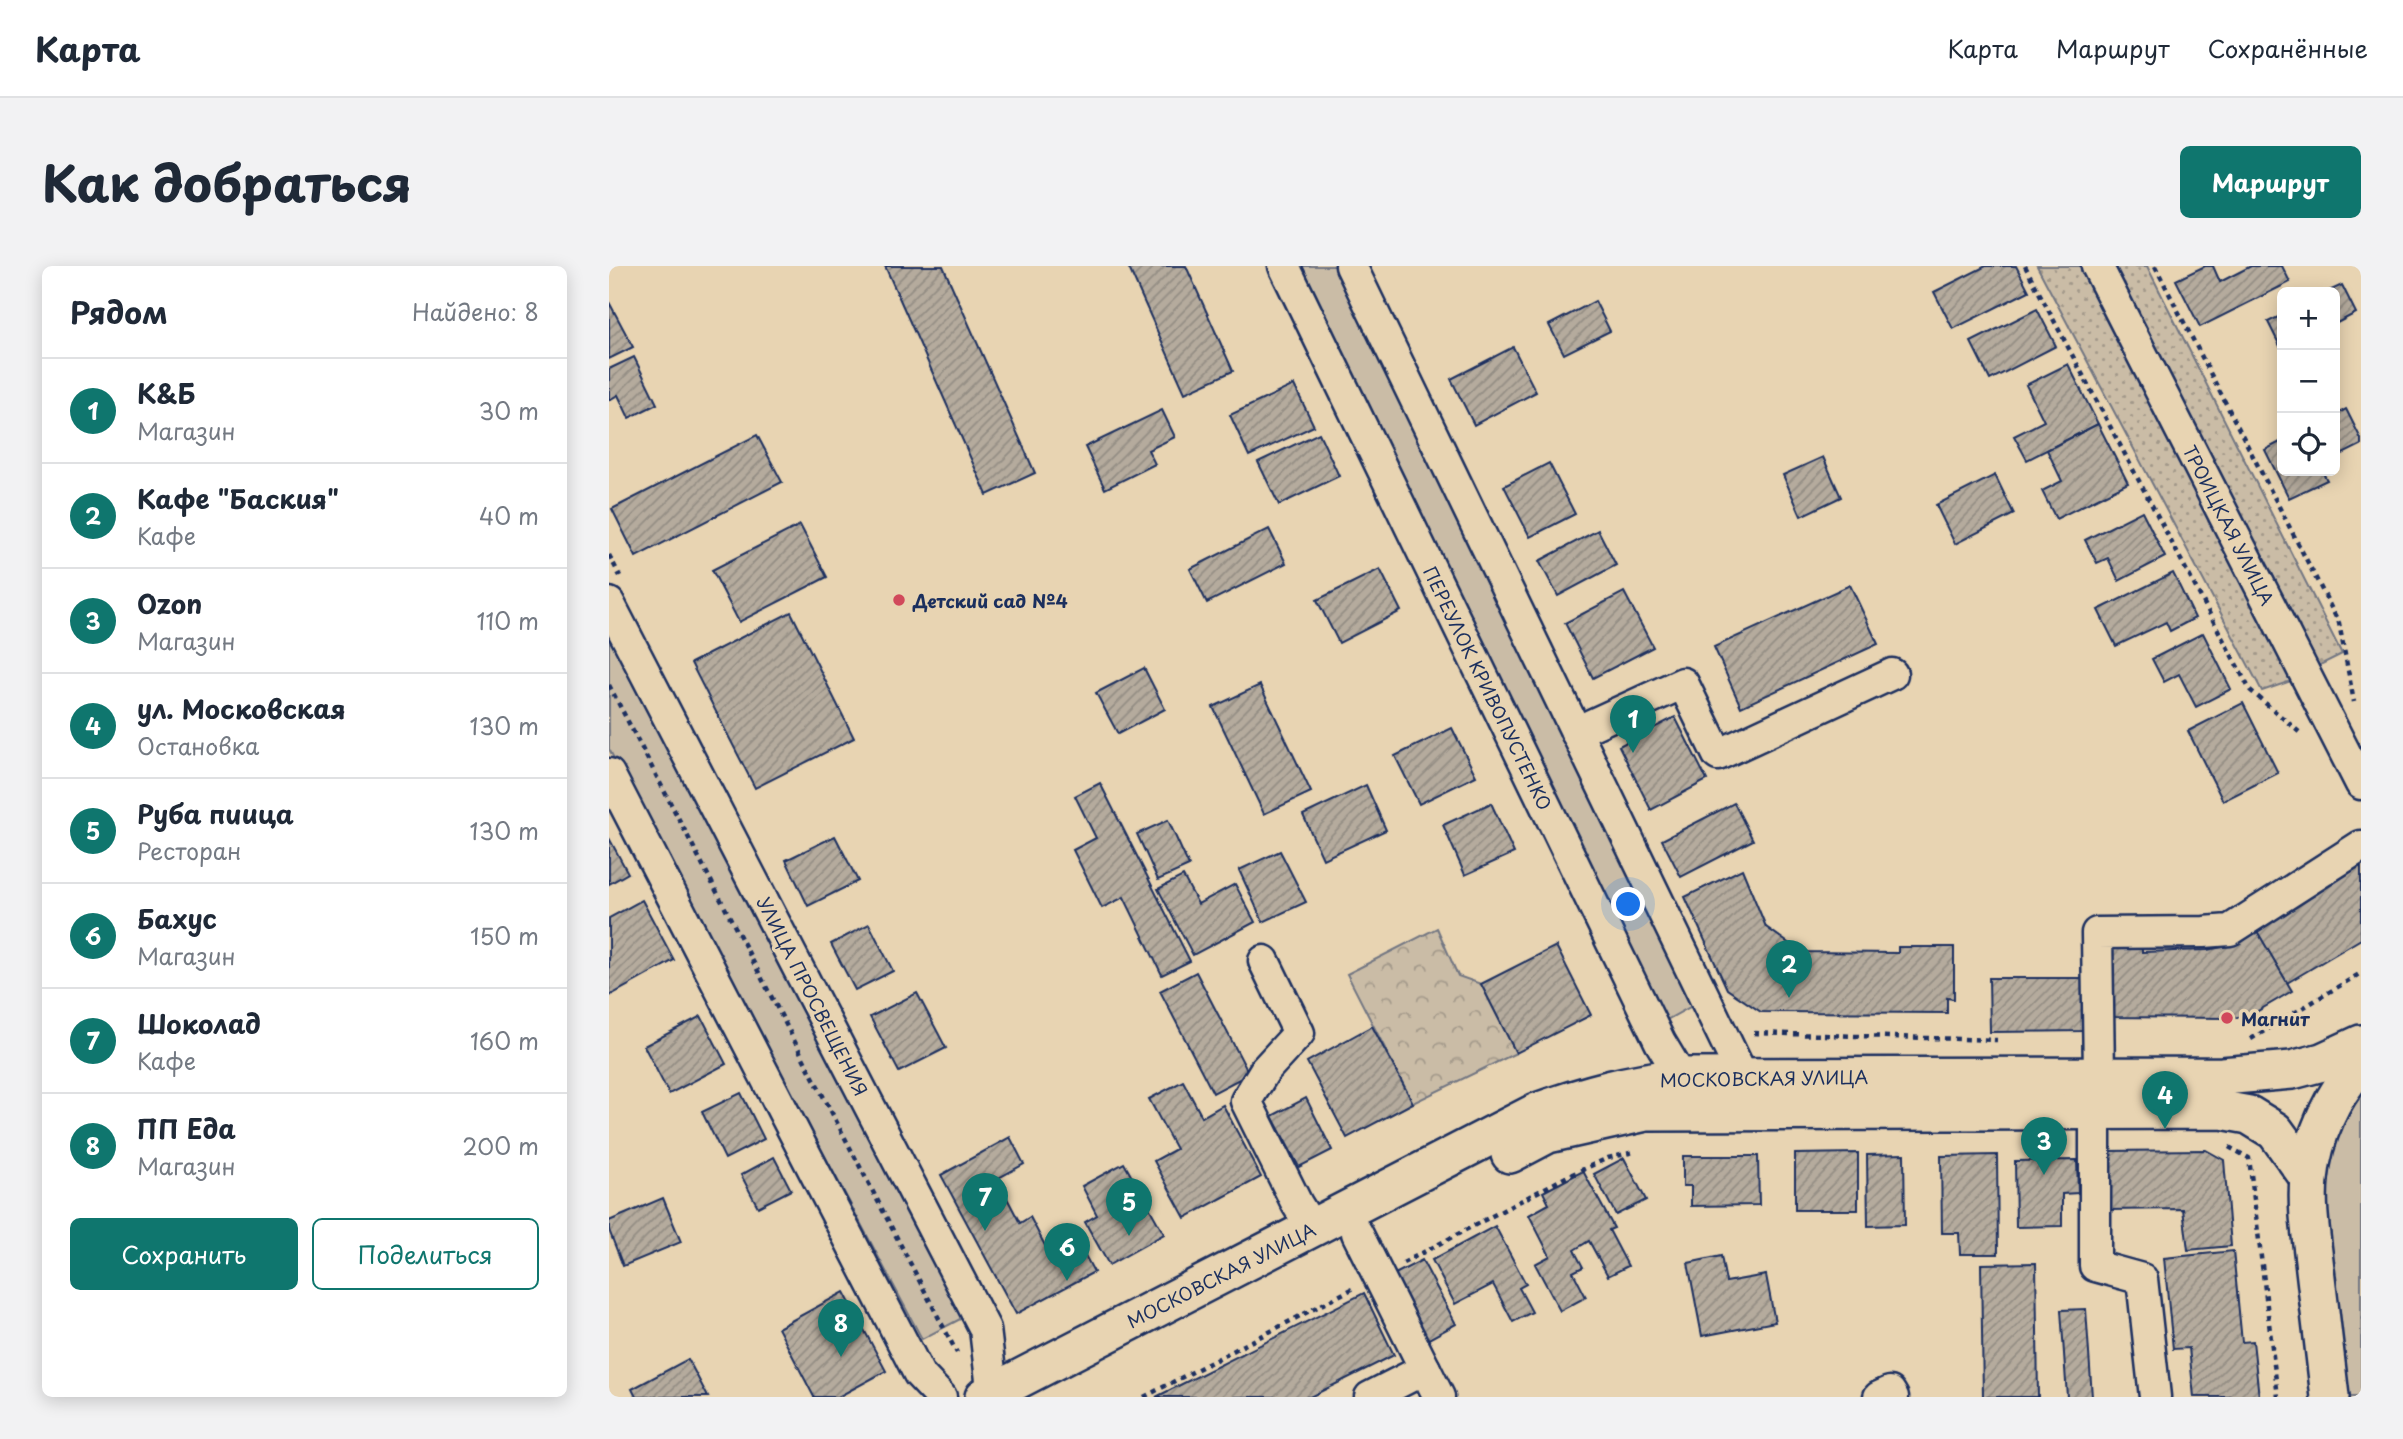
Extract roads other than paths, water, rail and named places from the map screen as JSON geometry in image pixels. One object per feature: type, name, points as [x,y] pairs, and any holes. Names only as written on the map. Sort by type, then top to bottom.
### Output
[{"type":"main road","name":"МОСКОВСКАЯ УЛИЦА","points":[[990,1396],[1537,1112],[1588,1094],[1643,1081],[1683,1094],[2097,1093],[2222,1076],[2292,1070],[2322,1062],[2361,1044]]},
{"type":"main road","points":[[2330,1397],[2310,1219],[2309,1178],[2319,1134],[2333,1100],[2361,1064]]},
{"type":"main road","name":"МОСКОВСКАЯ УЛИЦА","points":[[2097,1093],[2249,1115],[2275,1131],[2309,1178]]},
{"type":"main road","name":"МОСКОВСКАЯ УЛИЦА","points":[[1039,1397],[1548,1134],[1646,1112],[1683,1094]]},
{"type":"street","name":"ПЕРЕУЛОК КРИВОПУСТЕНКО","points":[[1284,266],[1683,1094]]},
{"type":"street","points":[[1351,266],[1576,732],[1744,1094]]},
{"type":"street","name":"ТРОИЦКАЯ УЛИЦА","points":[[2097,266],[2361,784]]},
{"type":"street","name":"УЛИЦА ПРОСВЕЩЕНИЯ","points":[[609,603],[985,1329],[990,1396]]},
{"type":"street","points":[[1576,732],[1683,683],[1718,755],[1892,674]]},
{"type":"street","points":[[609,775],[919,1374],[941,1397]]},
{"type":"street","points":[[2155,1397],[2142,1279],[2095,1266],[2097,933],[2230,930],[2361,846]]},
{"type":"street","points":[[1264,961],[1299,1033],[1265,1070],[1246,1101],[1297,1205],[1312,1228]]},
{"type":"street","points":[[1357,1233],[1439,1397]]},
{"type":"street","points":[[1370,1397],[1425,1370]]},
{"type":"street","points":[[1879,1397],[1890,1392],[1893,1397]]},
{"type":"place","name":"Детский сад №4","points":[[899,600]]},
{"type":"place","name":"К&Б","points":[[1633,753]]},
{"type":"place","name":"Кафе \"Баския\"","points":[[1789,998]]},
{"type":"place","name":"Магнит","points":[[2227,1018]]},
{"type":"place","name":"ул. Московская","points":[[2165,1129]]},
{"type":"place","name":"Ozon","points":[[2044,1175]]},
{"type":"place","name":"Шоколад","points":[[985,1231]]},
{"type":"place","name":"Руба пиица","points":[[1129,1236]]},
{"type":"place","name":"Бахус","points":[[1067,1281]]},
{"type":"place","name":"ПП Еда","points":[[841,1357]]}]
